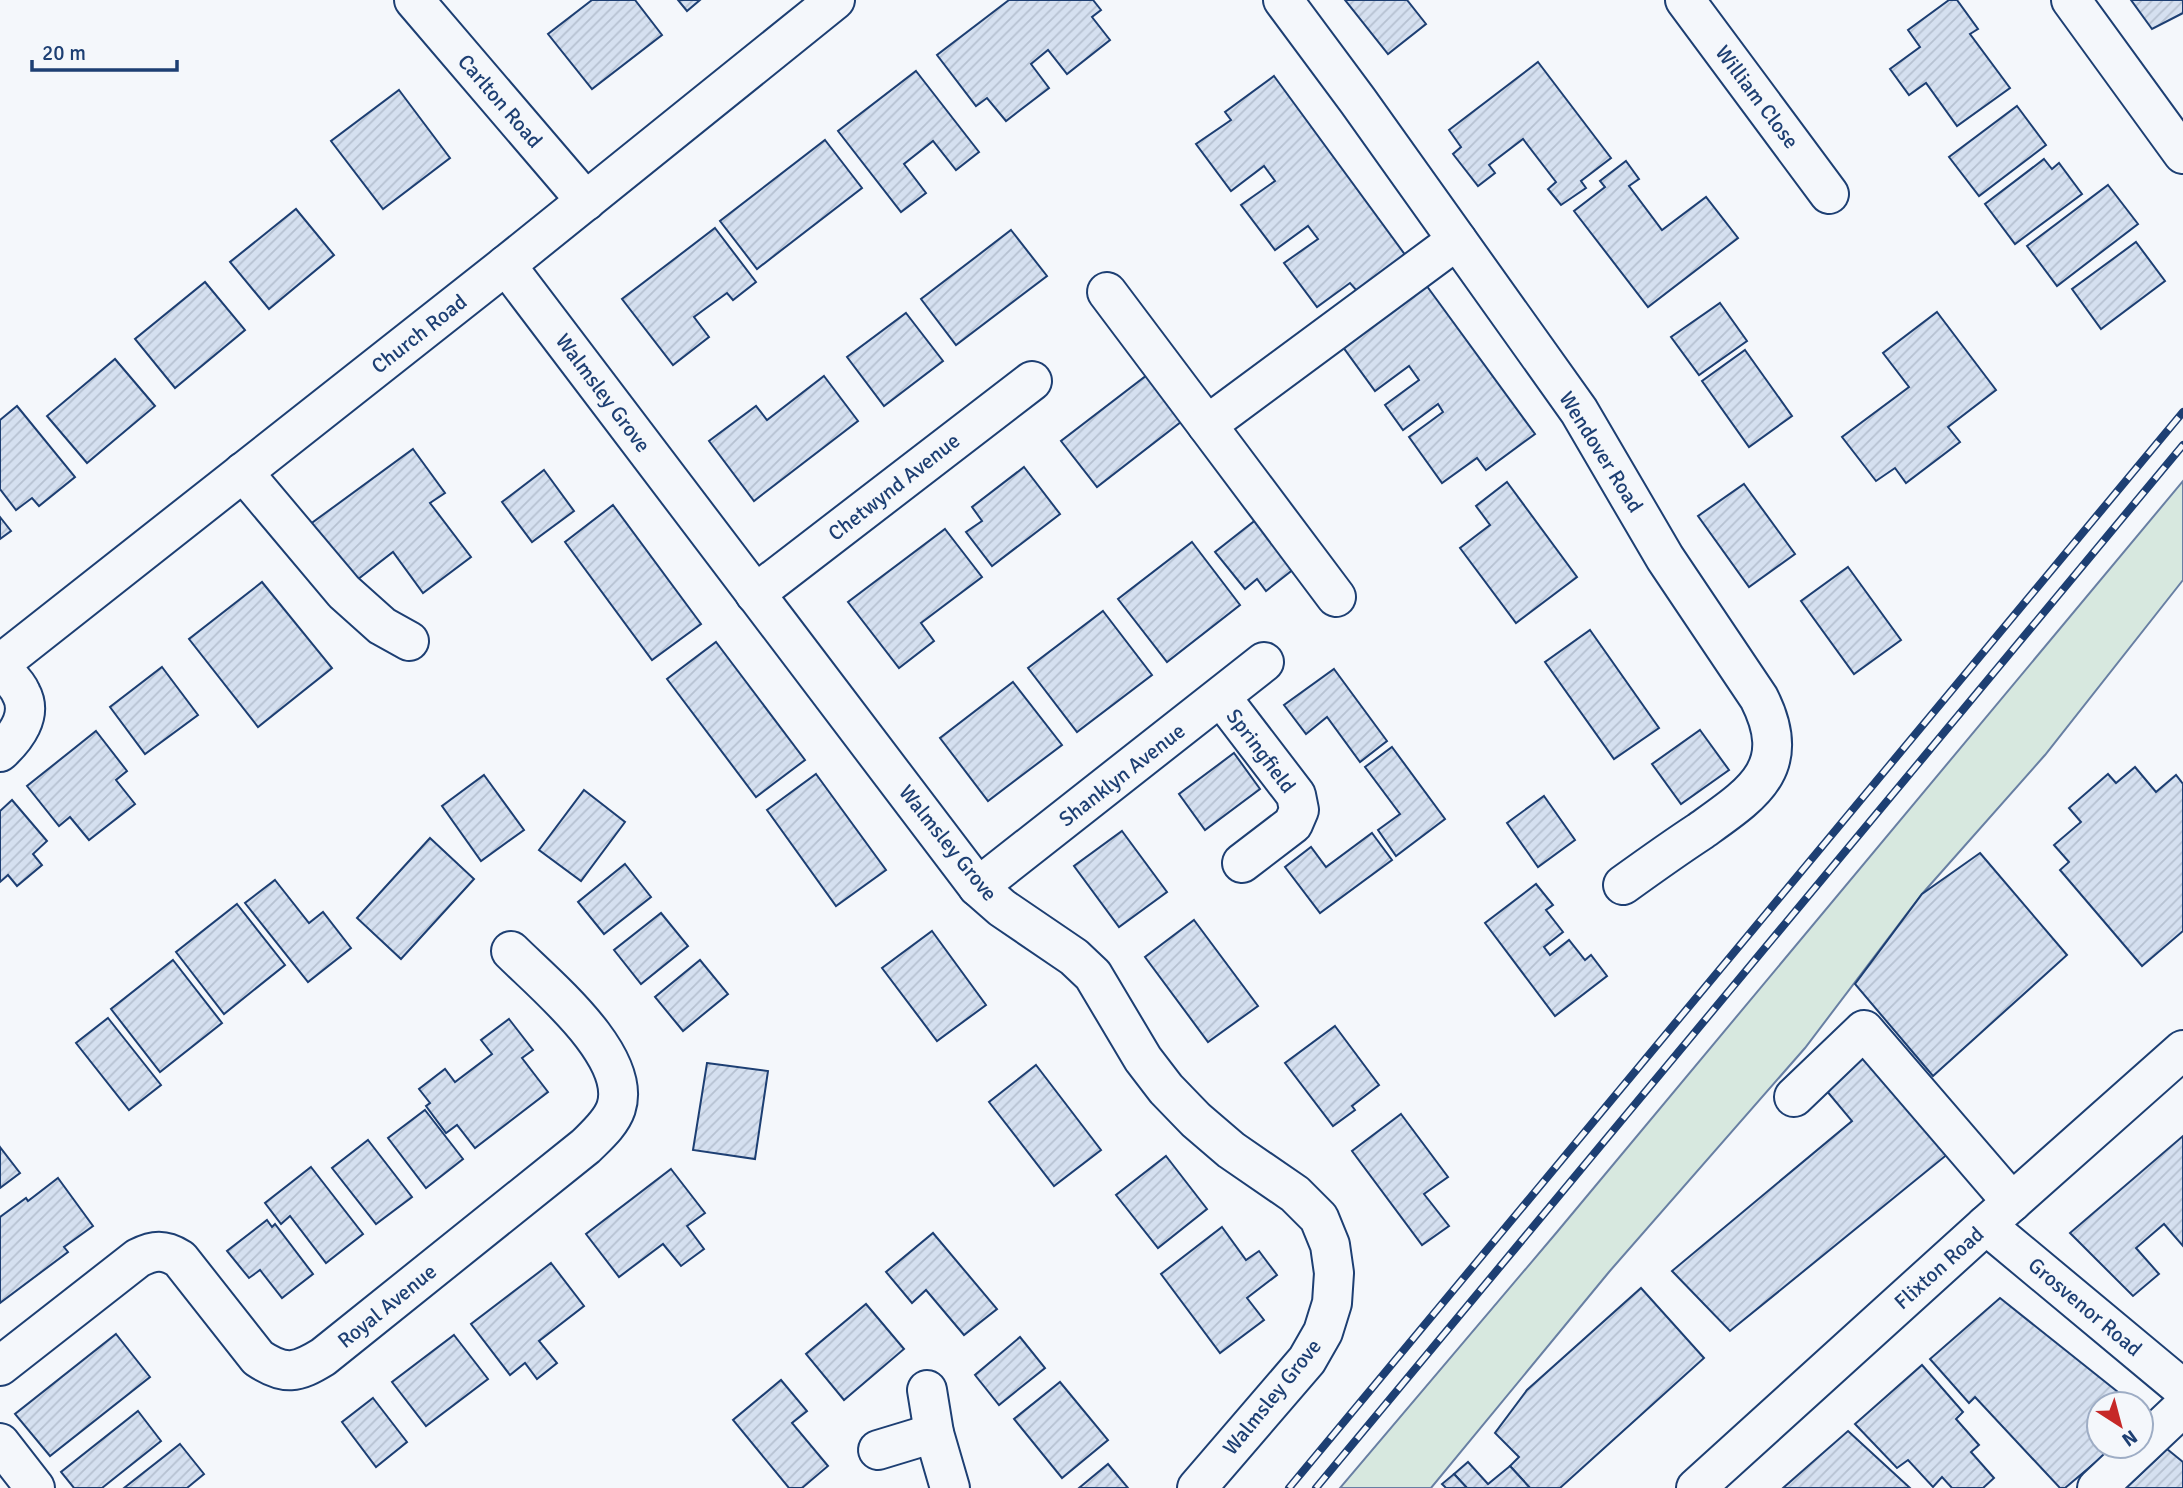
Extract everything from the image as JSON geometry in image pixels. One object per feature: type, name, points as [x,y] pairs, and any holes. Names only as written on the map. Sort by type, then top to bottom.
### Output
[{"type":"street","name":"Carlton Road","points":[[414,0],[586,201]]},
{"type":"street","name":"Church Road","points":[[0,665],[506,265],[835,0]]},
{"type":"street","name":"Wendover Road","points":[[1283,0],[1579,411],[1665,558],[1769,717],[1773,738],[1770,760],[1761,779],[1744,800],[1623,885]]},
{"type":"street","name":"William Close","points":[[1685,0],[1829,194]]},
{"type":"street","points":[[2071,0],[2183,154]]},
{"type":"street","points":[[1207,425],[1457,240]]},
{"type":"street","name":"Walmsley Grove","points":[[506,265],[978,887],[1002,908],[1074,957],[1093,975],[1137,1050],[1166,1089],[1231,1150],[1296,1194],[1319,1218],[1330,1245],[1334,1273],[1332,1303],[1323,1332],[1307,1360],[1197,1488]]},
{"type":"street","points":[[1107,292],[1336,597]]},
{"type":"street","name":"Chetwynd Avenue","points":[[755,594],[1032,381]]},
{"type":"street","points":[[243,472],[344,592],[382,626],[409,641]]},
{"type":"street","name":"Shanklyn Avenue","points":[[978,887],[1264,662]]},
{"type":"street","points":[[0,665],[21,692],[25,704],[19,731],[0,751]]},
{"type":"street","name":"Springfield","points":[[1221,697],[1296,795],[1299,810],[1293,824],[1242,863]]},
{"type":"street","name":"Royal Avenue","points":[[0,1366],[138,1258],[159,1250],[180,1259],[258,1358],[273,1368],[290,1372],[307,1367],[586,1146],[604,1127],[616,1108],[618,1088],[612,1064],[596,1039],[572,1011],[511,951]]},
{"type":"street","name":"Grosvenor Road","points":[[1794,1097],[1864,1030],[1999,1214],[2183,1389]]},
{"type":"street","name":"Flixton Road","points":[[1696,1488],[2183,1050]]},
{"type":"street","points":[[927,1390],[934,1433],[950,1488]]},
{"type":"street","points":[[2097,1488],[2183,1407]]},
{"type":"street","points":[[878,1450],[934,1433]]},
{"type":"street","points":[[0,1443],[35,1488]]},
{"type":"shaded area","points":[[2183,481],[2183,580],[2045,755],[1922,894],[1805,1048],[1609,1272],[1431,1488],[1340,1488],[1557,1232]]},
{"type":"building","points":[[592,0],[635,0],[662,35],[592,89],[548,34]]},
{"type":"building","points":[[678,0],[700,0],[687,11]]},
{"type":"building","points":[[1009,0],[1093,0],[1101,10],[1092,17],[1110,40],[1067,74],[1048,50],[1031,64],[1049,88],[1006,121],[987,98],[976,106],[937,55]]},
{"type":"building","points":[[1345,0],[1407,0],[1426,24],[1388,54]]},
{"type":"building","points":[[1949,0],[1957,0],[1978,29],[1970,34],[2010,88],[1957,126],[1926,83],[1909,95],[1890,69],[1920,47],[1908,30]]},
{"type":"building","points":[[2131,0],[2183,0],[2183,13],[2152,29]]},
{"type":"building","points":[[1538,62],[1611,158],[1581,181],[1586,188],[1561,205],[1548,189],[1556,182],[1523,139],[1489,165],[1495,173],[1478,186],[1453,154],[1461,147],[1449,130]]},
{"type":"building","points":[[916,71],[979,152],[956,170],[933,141],[904,164],[926,193],[901,212],[838,131]]},
{"type":"building","points":[[1274,76],[1406,256],[1357,291],[1350,283],[1317,307],[1284,263],[1318,239],[1308,226],[1275,250],[1241,205],[1275,181],[1264,166],[1231,191],[1196,144],[1231,120],[1225,112]]},
{"type":"building","points":[[399,90],[450,158],[383,209],[331,141]]},
{"type":"building","points":[[2017,106],[2046,145],[1979,196],[1949,157]]},
{"type":"building","points":[[825,140],[862,188],[757,269],[720,221]]},
{"type":"building","points":[[2044,159],[2052,169],[2059,163],[2082,194],[2015,244],[1985,204]]},
{"type":"building","points":[[1626,161],[1639,179],[1629,186],[1662,230],[1706,197],[1738,238],[1648,307],[1574,211],[1605,187],[1600,181]]},
{"type":"building","points":[[2108,185],[2138,224],[2057,286],[2027,246]]},
{"type":"building","points":[[296,209],[334,255],[269,309],[230,262]]},
{"type":"building","points":[[715,228],[756,282],[733,300],[727,293],[694,317],[709,337],[673,365],[622,299]]},
{"type":"building","points":[[1011,230],[1047,276],[956,345],[921,299]]},
{"type":"building","points":[[2136,242],[2165,281],[2101,329],[2072,289]]},
{"type":"building","points":[[1418,274],[1535,434],[1486,470],[1477,458],[1442,483],[1409,437],[1443,412],[1438,404],[1403,430],[1385,405],[1419,380],[1409,366],[1375,391],[1343,347]]},
{"type":"building","points":[[205,282],[245,330],[175,388],[135,339]]},
{"type":"building","points":[[1720,303],[1747,341],[1699,375],[1671,337]]},
{"type":"building","points":[[1937,312],[1996,390],[1948,427],[1960,442],[1906,483],[1895,468],[1876,481],[1842,437],[1909,387],[1883,353]]},
{"type":"building","points":[[906,313],[943,361],[884,406],[847,357]]},
{"type":"building","points":[[1745,350],[1792,416],[1749,447],[1702,381]]},
{"type":"building","points":[[115,359],[155,406],[87,463],[47,416]]},
{"type":"building","points":[[1151,372],[1186,418],[1097,487],[1061,441]]},
{"type":"building","points":[[824,376],[858,421],[754,501],[709,441],[756,406],[767,420]]},
{"type":"building","points":[[17,406],[75,477],[39,506],[32,498],[16,510],[0,489],[0,420]]},
{"type":"building","points":[[413,449],[445,493],[430,503],[471,557],[423,593],[393,552],[353,583],[309,525]]},
{"type":"building","points":[[1024,467],[1060,514],[992,566],[966,532],[982,521],[972,507]]},
{"type":"building","points":[[544,470],[574,511],[532,542],[502,502]]},
{"type":"building","points":[[1507,482],[1577,577],[1516,623],[1460,548],[1490,525],[1476,506]]},
{"type":"building","points":[[1744,484],[1795,554],[1749,587],[1698,516]]},
{"type":"building","points":[[613,505],[701,624],[652,660],[565,542]]},
{"type":"building","points":[[0,517],[11,531],[0,539]]},
{"type":"building","points":[[1257,519],[1295,568],[1266,591],[1257,579],[1245,589],[1215,552]]},
{"type":"building","points":[[945,529],[982,577],[921,623],[934,641],[899,668],[848,602]]},
{"type":"building","points":[[1192,542],[1240,605],[1167,662],[1118,599]]},
{"type":"building","points":[[1848,567],[1901,640],[1854,674],[1801,601]]},
{"type":"building","points":[[262,582],[332,668],[258,727],[189,639]]},
{"type":"building","points":[[1103,611],[1152,675],[1077,732],[1028,668]]},
{"type":"building","points":[[1590,630],[1659,728],[1614,759],[1545,662]]},
{"type":"building","points":[[716,642],[805,760],[756,797],[667,679]]},
{"type":"building","points":[[162,667],[198,715],[145,754],[110,707]]},
{"type":"building","points":[[1334,669],[1387,741],[1360,762],[1327,717],[1306,734],[1284,705]]},
{"type":"building","points":[[1013,682],[1062,745],[988,801],[940,738]]},
{"type":"building","points":[[1700,730],[1729,770],[1681,804],[1652,764]]},
{"type":"building","points":[[96,731],[127,771],[116,780],[135,804],[89,840],[70,817],[59,826],[27,786]]},
{"type":"building","points":[[1392,747],[1445,819],[1396,856],[1378,830],[1400,814],[1365,767]]},
{"type":"building","points":[[1234,753],[1260,789],[1205,830],[1179,794]]},
{"type":"building","points":[[2135,767],[2156,792],[2176,775],[2183,784],[2183,931],[2142,966],[2060,870],[2069,862],[2054,845],[2081,822],[2069,808],[2108,774],[2116,783]]},
{"type":"building","points":[[816,774],[886,870],[836,906],[767,810]]},
{"type":"building","points":[[484,775],[524,830],[481,861],[442,806]]},
{"type":"building","points":[[584,790],[625,822],[581,881],[539,850]]},
{"type":"building","points":[[1544,796],[1575,840],[1538,867],[1507,823]]},
{"type":"building","points":[[12,800],[47,841],[33,854],[42,865],[17,886],[8,875],[0,882],[0,811]]},
{"type":"building","points":[[1122,831],[1167,892],[1119,927],[1074,866]]},
{"type":"building","points":[[1372,833],[1392,860],[1320,913],[1285,867],[1311,847],[1326,867]]},
{"type":"building","points":[[430,838],[474,879],[401,959],[357,918]]},
{"type":"building","points":[[1980,853],[2067,955],[1933,1076],[1855,984],[1922,894]]},
{"type":"building","points":[[625,864],[651,897],[604,934],[578,902]]},
{"type":"building","points":[[275,880],[309,923],[323,912],[351,948],[308,982],[245,903]]},
{"type":"building","points":[[1536,884],[1553,905],[1546,910],[1563,932],[1544,947],[1550,955],[1569,940],[1585,960],[1591,955],[1607,976],[1555,1016],[1485,923]]},
{"type":"building","points":[[237,904],[285,965],[224,1014],[176,952]]},
{"type":"building","points":[[661,913],[688,946],[641,984],[614,950]]},
{"type":"building","points":[[1194,920],[1258,1006],[1208,1042],[1145,957]]},
{"type":"building","points":[[932,931],[986,1005],[937,1041],[882,968]]},
{"type":"building","points":[[173,960],[222,1023],[160,1072],[111,1009]]},
{"type":"building","points":[[700,960],[728,994],[683,1031],[655,997]]},
{"type":"building","points":[[108,1018],[161,1085],[129,1110],[76,1043]]},
{"type":"building","points":[[509,1019],[533,1050],[522,1058],[548,1092],[475,1148],[457,1125],[446,1133],[426,1106],[430,1103],[419,1089],[445,1069],[455,1082],[492,1054],[481,1040]]},
{"type":"building","points":[[1335,1026],[1379,1085],[1352,1106],[1355,1110],[1333,1126],[1285,1063]]},
{"type":"building","points":[[1862,1056],[1949,1153],[1730,1331],[1672,1271],[1852,1121],[1826,1090]]},
{"type":"building","points":[[707,1063],[768,1071],[755,1159],[693,1150]]},
{"type":"building","points":[[1036,1065],[1101,1150],[1054,1186],[989,1102]]},
{"type":"building","points":[[425,1110],[463,1159],[426,1188],[388,1138]]},
{"type":"building","points":[[1401,1114],[1448,1177],[1424,1194],[1449,1226],[1422,1245],[1352,1151]]},
{"type":"building","points":[[2183,1136],[2183,1246],[2164,1224],[2136,1248],[2159,1274],[2133,1296],[2070,1233]]},
{"type":"building","points":[[368,1140],[412,1197],[376,1224],[332,1168]]},
{"type":"building","points":[[0,1147],[20,1173],[0,1188]]},
{"type":"building","points":[[1166,1156],[1207,1209],[1158,1248],[1116,1195]]},
{"type":"building","points":[[311,1167],[363,1234],[326,1263],[290,1216],[281,1224],[265,1203]]},
{"type":"building","points":[[671,1169],[705,1213],[687,1226],[704,1249],[681,1266],[663,1244],[619,1277],[586,1234]]},
{"type":"building","points":[[58,1178],[93,1226],[64,1247],[68,1252],[0,1303],[0,1217],[26,1198],[28,1201]]},
{"type":"building","points":[[267,1220],[272,1227],[275,1224],[313,1274],[282,1298],[260,1270],[249,1278],[227,1251]]},
{"type":"building","points":[[1222,1227],[1246,1260],[1259,1251],[1277,1275],[1247,1298],[1264,1320],[1220,1353],[1161,1274]]},
{"type":"building","points":[[933,1233],[997,1309],[964,1335],[926,1290],[912,1303],[886,1272]]},
{"type":"building","points":[[551,1263],[584,1306],[539,1341],[557,1363],[537,1379],[525,1363],[510,1375],[471,1324]]},
{"type":"building","points":[[1641,1288],[1704,1358],[1560,1488],[1530,1488],[1510,1466],[1519,1457],[1495,1433],[1527,1390]]},
{"type":"building","points":[[2000,1298],[2115,1390],[2085,1390],[2085,1460],[2098,1460],[2065,1488],[2060,1488],[1975,1397],[1969,1403],[1930,1359]]},
{"type":"building","points":[[866,1304],[904,1349],[844,1400],[806,1354]]},
{"type":"building","points":[[116,1334],[150,1377],[50,1456],[15,1414]]},
{"type":"building","points":[[454,1335],[488,1379],[426,1426],[392,1382]]},
{"type":"building","points":[[1020,1337],[1045,1368],[999,1405],[975,1375]]},
{"type":"building","points":[[1922,1365],[1963,1412],[1956,1419],[1979,1445],[1971,1452],[1994,1478],[1983,1488],[1952,1488],[1942,1477],[1933,1487],[1908,1460],[1897,1468],[1855,1424]]},
{"type":"building","points":[[781,1380],[807,1411],[792,1423],[828,1466],[802,1488],[789,1488],[733,1420]]},
{"type":"building","points":[[1060,1382],[1108,1440],[1062,1478],[1014,1419]]},
{"type":"building","points":[[373,1398],[407,1442],[376,1467],[342,1422]]},
{"type":"building","points":[[138,1411],[161,1441],[102,1488],[74,1488],[61,1472]]},
{"type":"building","points":[[1848,1431],[1910,1488],[1783,1488]]},
{"type":"building","points":[[180,1444],[204,1474],[187,1488],[124,1488]]},
{"type":"building","points":[[2167,1449],[2183,1462],[2183,1488],[2126,1488]]},
{"type":"building","points":[[1468,1462],[1488,1484],[1510,1466],[1530,1488],[1467,1488],[1454,1474]]},
{"type":"building","points":[[1108,1464],[1128,1488],[1079,1488]]},
{"type":"building","points":[[1454,1474],[1467,1488],[1446,1488],[1442,1484]]},
{"type":"railway","points":[[1289,1488],[2183,412]]},
{"type":"railway","points":[[1316,1488],[2183,445]]}]
